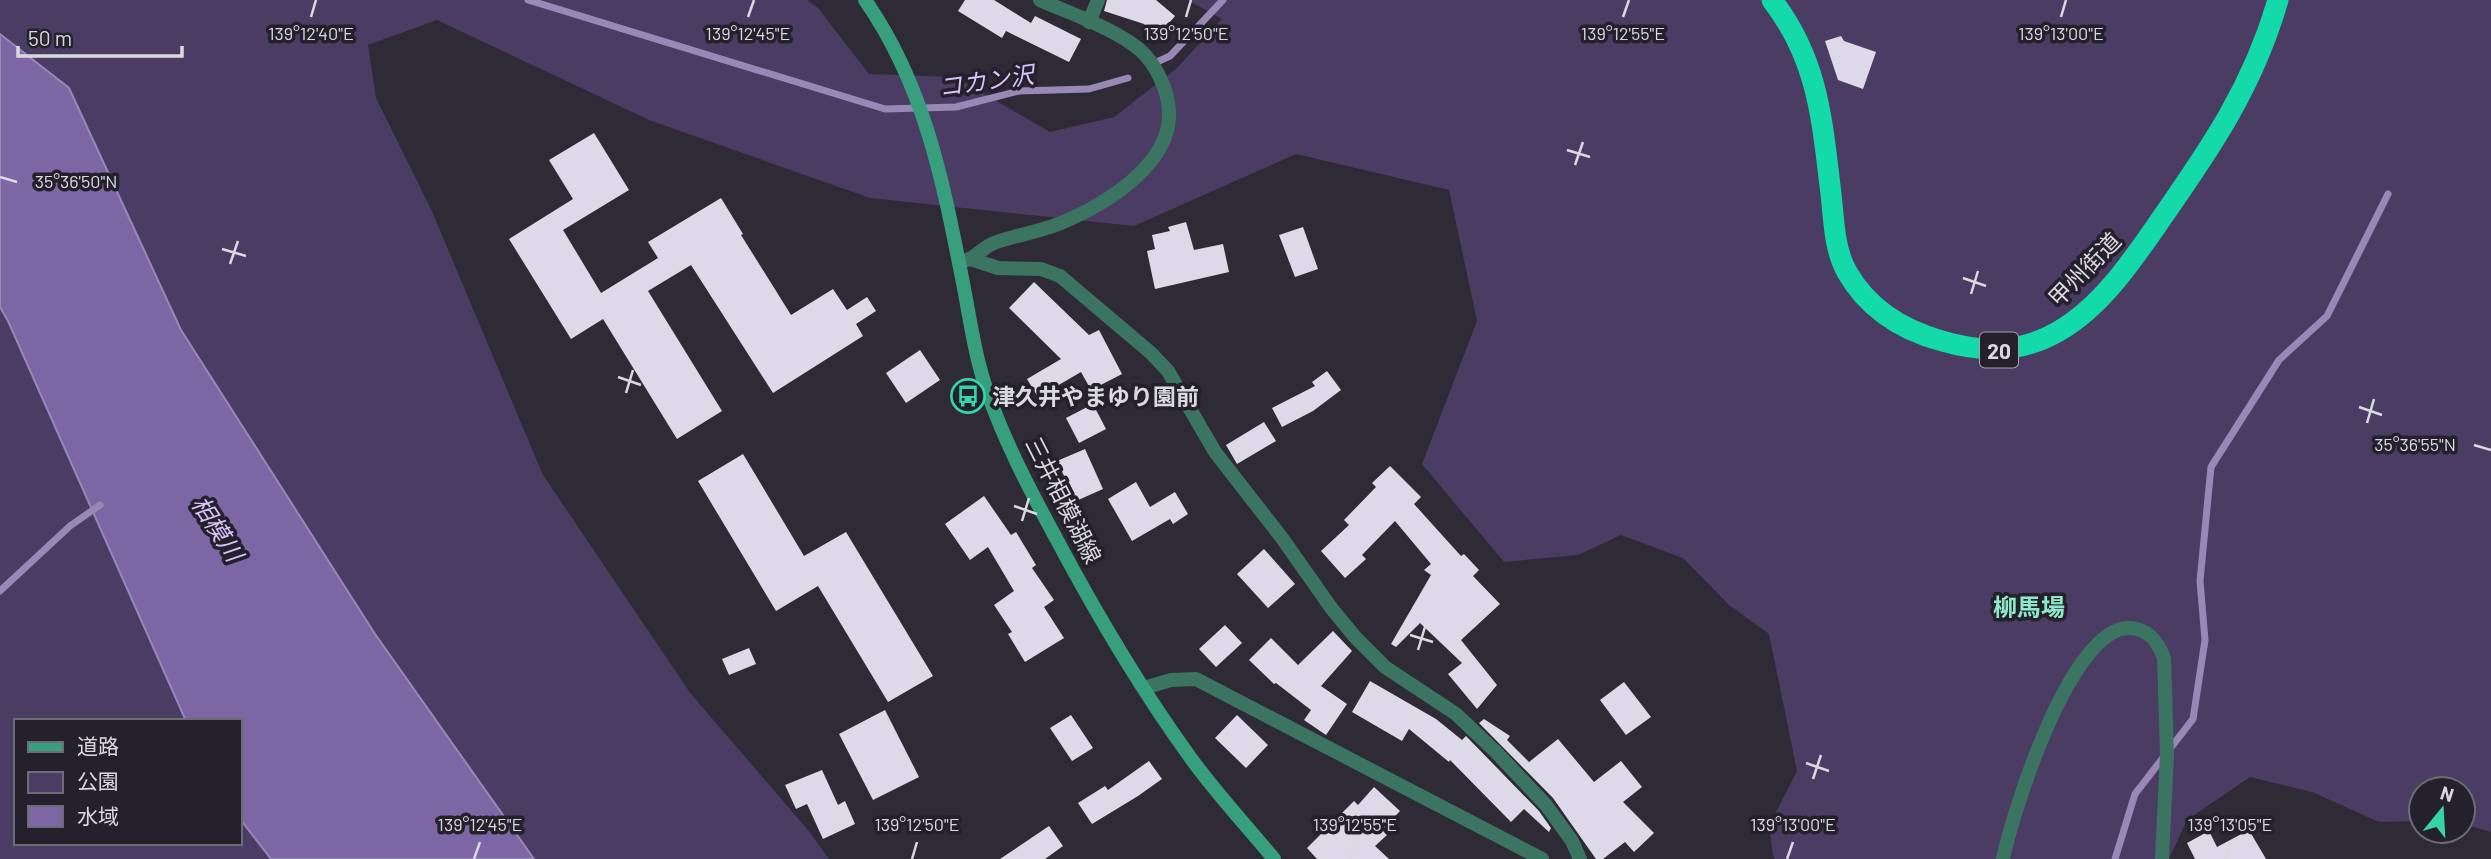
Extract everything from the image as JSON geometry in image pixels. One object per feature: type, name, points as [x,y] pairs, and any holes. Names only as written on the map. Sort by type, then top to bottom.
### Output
[{"type":"highway","name":"甲州街道","points":[[1772,0],[1797,40],[1818,92],[1835,233],[1846,270],[1861,293],[1905,329],[1956,345],[1984,350],[2011,349],[2057,332],[2077,320],[2117,278],[2211,148],[2266,40],[2278,0]]},
{"type":"main road","name":"三井相模湖線","points":[[865,0],[894,49],[922,110],[936,153],[950,219],[965,260],[987,391],[1033,496],[1104,628],[1191,758],[1274,859]]},
{"type":"street","points":[[965,260],[992,244],[1058,225],[1097,205],[1149,165],[1161,149],[1168,129],[1168,98],[1148,58],[1138,48],[1040,0]]},
{"type":"street","points":[[1089,22],[1098,0]]},
{"type":"street","points":[[965,260],[998,268],[1041,269],[1060,276],[1151,353],[1168,371],[1215,452],[1356,638],[1385,667],[1456,714],[1495,751],[1546,805],[1572,841],[1580,859]]},
{"type":"street","points":[[2003,859],[2040,745],[2075,672],[2095,645],[2116,630],[2128,628],[2141,629],[2151,635],[2164,657],[2167,754],[2161,859]]},
{"type":"street","points":[[1144,688],[1171,680],[1196,680],[1394,780],[1542,859]]},
{"type":"green space","points":[[0,0],[807,0],[818,8],[869,74],[955,77],[1050,132],[1114,117],[1177,68],[1222,19],[1188,0],[2491,0],[2491,832],[2477,828],[2477,775],[2407,775],[2407,821],[2379,822],[2312,792],[2250,777],[2187,820],[2169,859],[1775,859],[1769,826],[1797,771],[1769,634],[1729,605],[1683,558],[1621,535],[1578,555],[1504,562],[1422,464],[1477,321],[1449,190],[1296,154],[1134,226],[870,198],[649,120],[437,20],[368,45],[376,98],[431,209],[543,475],[691,694],[808,830],[829,859],[534,859],[375,634],[181,330],[69,88],[0,34]]},
{"type":"green space","points":[[0,307],[185,719],[14,719],[14,845],[242,845],[242,822],[271,859],[0,859]]},
{"type":"water","name":"相模川","points":[[0,34],[69,88],[181,330],[375,634],[534,859],[271,859],[242,822],[242,719],[185,719],[0,307]]},
{"type":"building","points":[[965,0],[994,0],[1031,23],[1035,16],[1081,39],[1069,62],[1006,31],[1002,38],[958,11]]},
{"type":"building","points":[[1107,0],[1156,0],[1175,16],[1158,36],[1144,24],[1104,11]]},
{"type":"building","points":[[1841,36],[1844,41],[1876,52],[1863,89],[1838,80],[1825,41]]},
{"type":"building","points":[[594,133],[629,190],[563,230],[601,293],[658,258],[648,242],[721,198],[791,315],[833,289],[847,310],[867,297],[876,311],[856,324],[863,336],[773,393],[691,265],[648,291],[722,411],[677,439],[603,319],[571,339],[509,239],[573,199],[549,160]]},
{"type":"building","points":[[1186,222],[1194,250],[1223,244],[1229,272],[1155,289],[1147,251],[1155,249],[1152,235],[1170,231],[1168,227]]},
{"type":"building","points":[[1303,227],[1318,269],[1295,277],[1279,235]]},
{"type":"building","points":[[1034,282],[1089,335],[1099,330],[1122,374],[1091,390],[1081,372],[1038,397],[1027,379],[1061,359],[1009,308]]},
{"type":"building","points":[[920,350],[940,380],[906,403],[886,373]]},
{"type":"building","points":[[1327,371],[1341,390],[1313,411],[1282,427],[1272,408],[1315,386],[1312,382]]},
{"type":"building","points":[[1093,404],[1106,429],[1079,443],[1066,418]]},
{"type":"building","points":[[1264,422],[1276,441],[1237,464],[1226,445]]},
{"type":"building","points":[[1085,449],[1103,489],[1076,501],[1057,461]]},
{"type":"building","points":[[743,454],[804,556],[846,532],[933,676],[888,702],[818,586],[776,611],[698,481]]},
{"type":"building","points":[[1390,466],[1421,497],[1414,504],[1461,556],[1464,554],[1479,570],[1473,576],[1500,604],[1461,640],[1497,685],[1477,709],[1448,674],[1462,663],[1420,623],[1396,647],[1391,644],[1431,575],[1424,570],[1431,564],[1395,521],[1362,555],[1366,559],[1345,578],[1321,551],[1349,525],[1344,520],[1376,487],[1372,483]]},
{"type":"building","points":[[1136,482],[1150,507],[1175,492],[1188,514],[1173,524],[1170,519],[1132,541],[1108,499]]},
{"type":"building","points":[[984,496],[1011,535],[1016,532],[1036,565],[1032,568],[1054,600],[1044,607],[1064,638],[1025,662],[1008,634],[1012,632],[994,605],[1014,591],[988,547],[970,560],[945,524]]},
{"type":"building","points":[[1264,549],[1295,584],[1268,608],[1237,574]]},
{"type":"building","points":[[1225,625],[1242,643],[1216,667],[1199,649]]},
{"type":"building","points":[[1333,631],[1352,651],[1321,686],[1347,704],[1326,735],[1304,720],[1311,710],[1274,684],[1249,660],[1271,638],[1298,665]]},
{"type":"building","points":[[749,648],[756,664],[729,675],[722,659]]},
{"type":"building","points":[[1370,681],[1436,719],[1462,740],[1466,736],[1539,811],[1551,828],[1549,832],[1524,809],[1511,822],[1450,760],[1449,762],[1409,729],[1402,741],[1352,712]]},
{"type":"building","points":[[1624,682],[1651,717],[1626,735],[1600,700]]},
{"type":"building","points":[[885,710],[919,777],[873,800],[839,734]]},
{"type":"building","points":[[1071,715],[1093,748],[1072,761],[1050,728]]},
{"type":"building","points":[[1237,715],[1268,745],[1246,768],[1215,738]]},
{"type":"building","points":[[1484,719],[1510,736],[1507,740],[1529,762],[1558,739],[1594,782],[1621,761],[1642,787],[1623,802],[1654,833],[1634,852],[1625,842],[1603,859],[1596,859],[1553,798],[1479,723]]},
{"type":"building","points":[[1149,761],[1162,779],[1092,824],[1078,803],[1105,786],[1108,790]]},
{"type":"building","points":[[822,770],[838,805],[845,801],[855,824],[823,839],[807,804],[796,809],[785,785]]},
{"type":"building","points":[[1374,787],[1400,811],[1382,830],[1387,835],[1375,846],[1389,859],[1317,859],[1307,848],[1354,801],[1358,805]]},
{"type":"building","points":[[1049,826],[1063,846],[1045,859],[1000,859]]},
{"type":"building","points":[[2249,830],[2266,859],[2195,859],[2187,843],[2209,831],[2217,847]]},
{"type":"waterway","name":"コカン沢","points":[[528,0],[885,109],[956,107],[1019,91],[1089,89],[1128,78]]},
{"type":"waterway","name":"コカン沢","points":[[1159,61],[1170,56],[1223,0]]},
{"type":"waterway","points":[[2115,859],[2135,794],[2193,719],[2205,640],[2200,581],[2211,467],[2279,360],[2327,316],[2388,194]]},
{"type":"waterway","points":[[0,591],[70,526],[100,505]]},
{"type":"place","name":"津久井やまゆり園前","points":[[968,396]]},
{"type":"district","name":"柳馬場","points":[[2029,606]]}]
